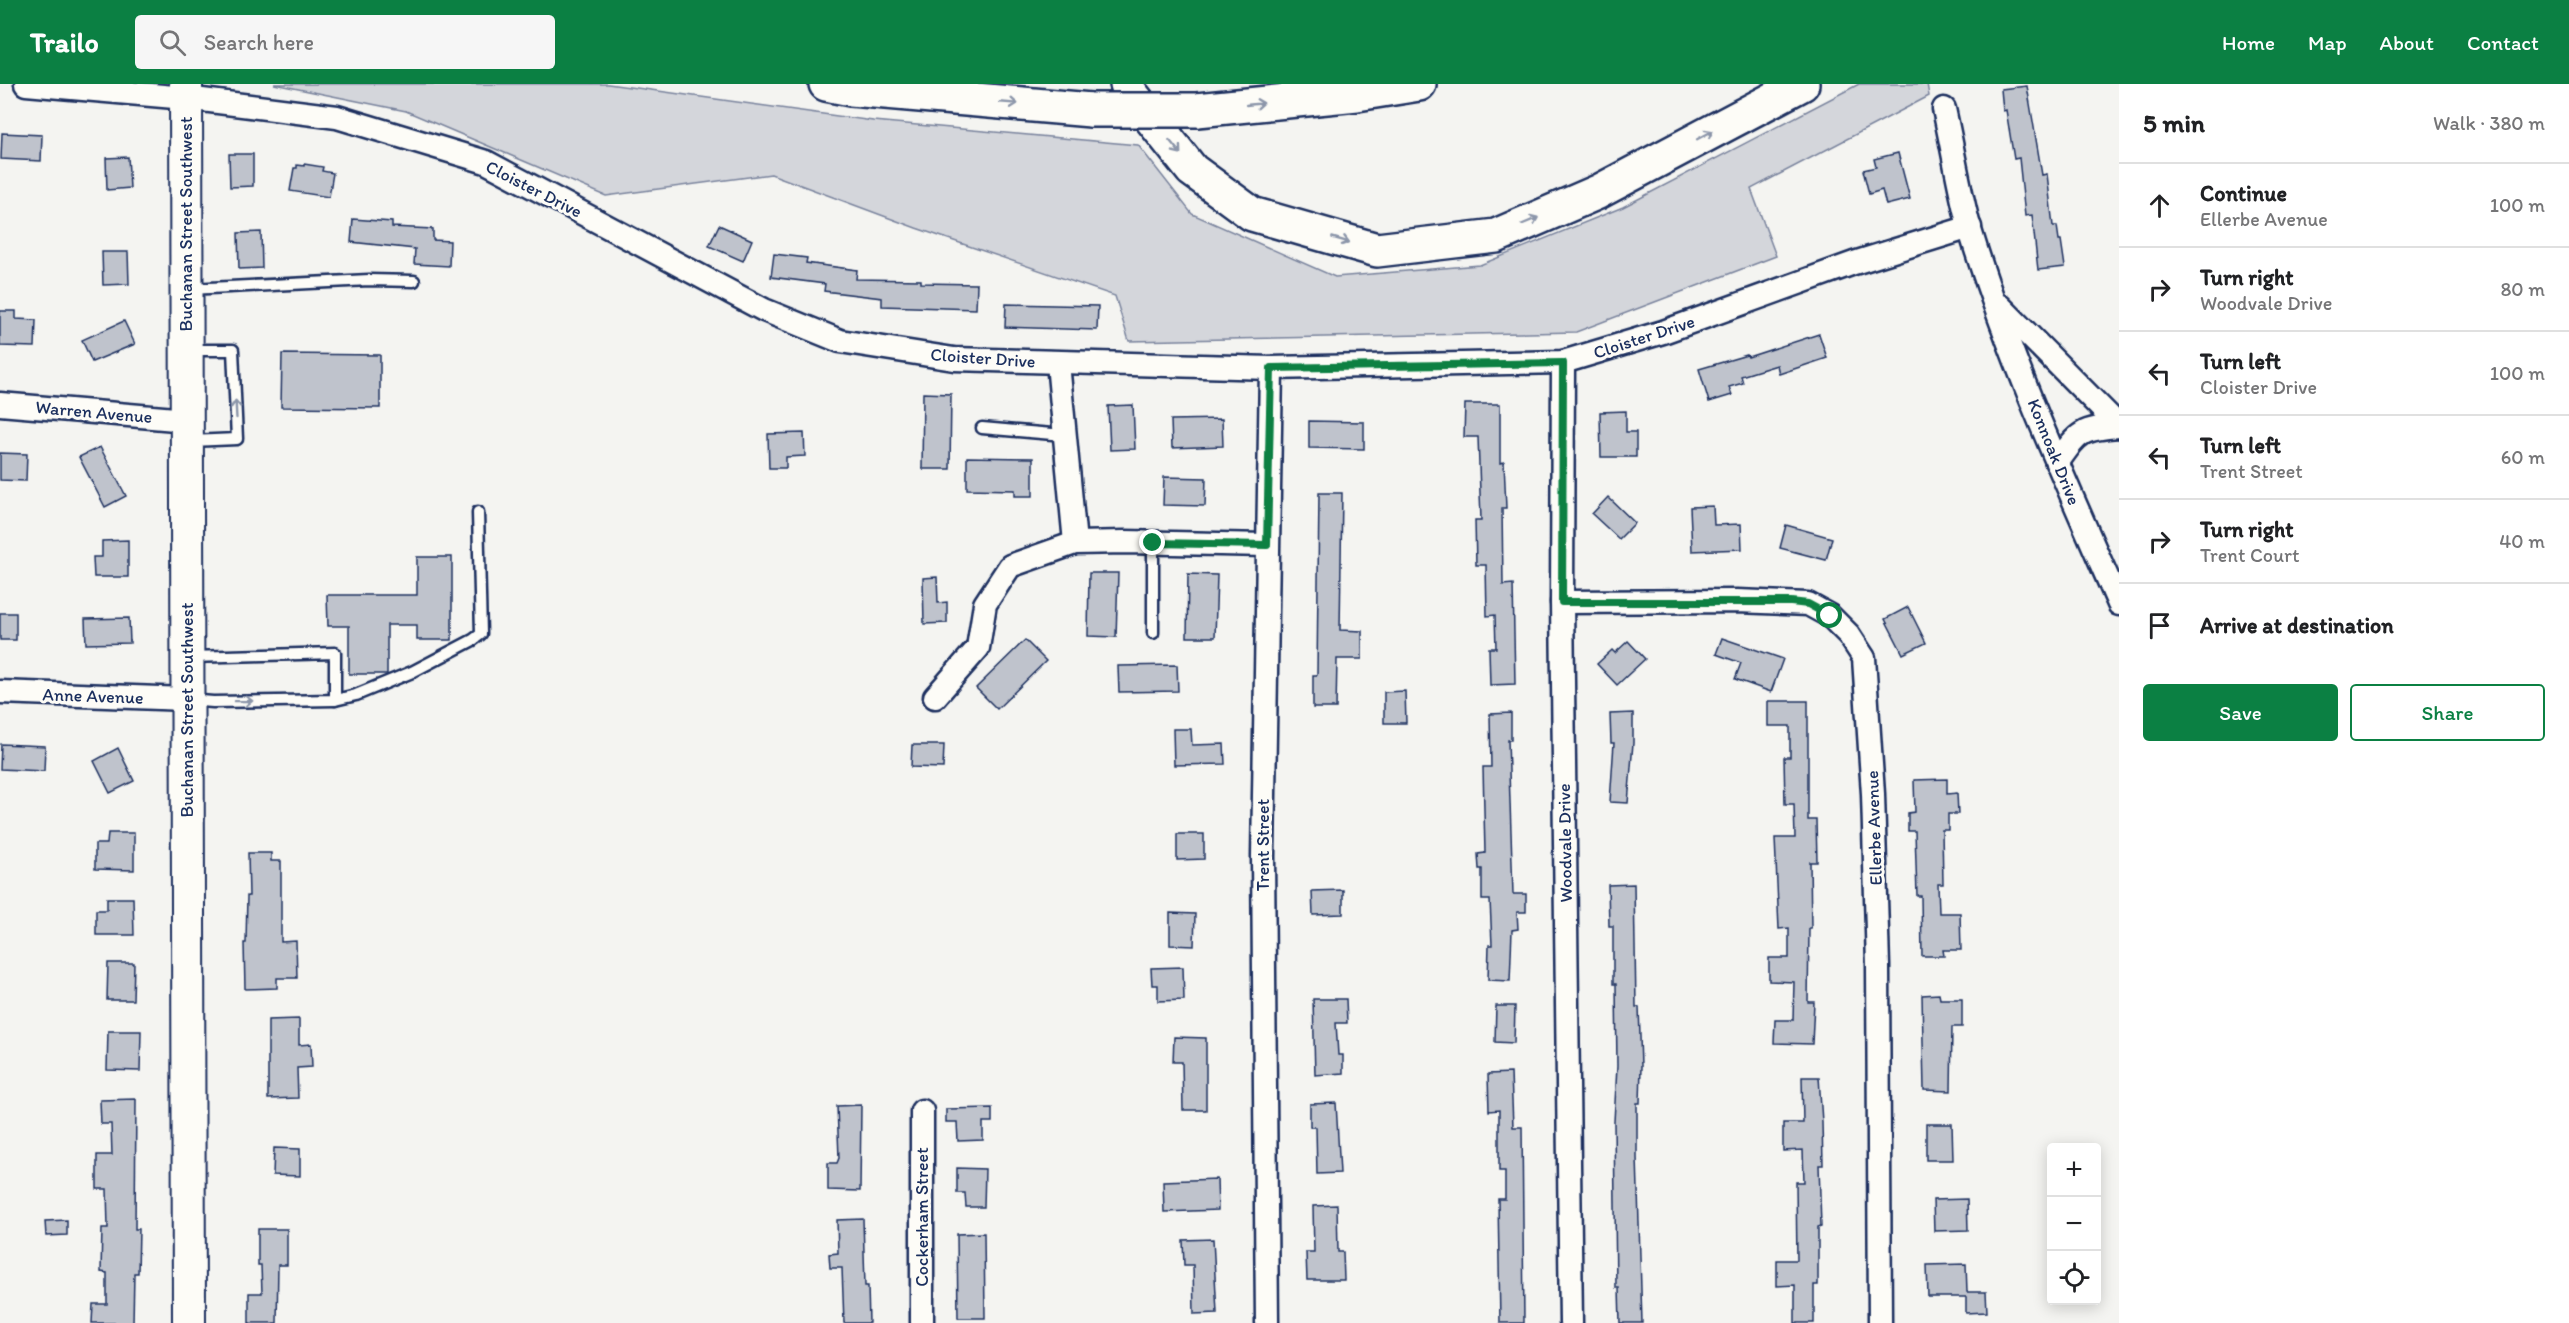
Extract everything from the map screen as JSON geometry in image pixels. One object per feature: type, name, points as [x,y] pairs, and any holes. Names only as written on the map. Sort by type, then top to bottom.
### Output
[{"type":"highway","points":[[826,84],[851,89],[1091,110],[1197,110],[1357,94],[1419,84]]},
{"type":"highway","points":[[1127,84],[1130,92],[1192,170],[1252,214],[1377,250],[1496,236],[1598,192],[1802,84]]},
{"type":"street","name":"Cloister Drive","points":[[26,84],[186,91],[336,117],[486,162],[764,310],[840,341],[954,359],[1271,368],[1563,363],[1663,332],[1854,263],[1970,227]]},
{"type":"street","name":"Buchanan Street Southwest","points":[[186,91],[189,1323]]},
{"type":"street","name":"Konnoak Drive","points":[[1944,109],[1970,227],[1993,299],[2057,463],[2119,604]]},
{"type":"street","points":[[1993,299],[2119,426]]},
{"type":"street","points":[[1058,363],[1074,535]]},
{"type":"street","name":"Woodvale Drive","points":[[1563,363],[1562,602],[1571,1323]]},
{"type":"street","name":"Trent Street","points":[[1267,1323],[1263,856],[1271,368]]},
{"type":"street","name":"Warren Avenue","points":[[0,404],[188,431]]},
{"type":"street","points":[[2057,463],[2078,434],[2095,428],[2119,426]]},
{"type":"street","points":[[935,697],[978,648],[986,604],[1010,566],[1074,535],[1153,543],[1267,545]]},
{"type":"street","name":"Ellerbe Avenue","points":[[1562,602],[1737,601],[1808,604],[1830,616],[1850,635],[1864,658],[1874,794],[1878,966],[1880,1323]]},
{"type":"street","name":"Anne Avenue","points":[[0,692],[186,699]]},
{"type":"street","name":"Cockerham Street","points":[[922,1112],[922,1323]]},
{"type":"lane","points":[[187,289],[369,280],[414,281]]},
{"type":"lane","points":[[187,350],[233,350],[237,439],[188,431]]},
{"type":"lane","points":[[982,428],[1064,435]]},
{"type":"lane","points":[[186,699],[213,702],[336,700],[356,695],[412,672],[481,634],[478,512]]},
{"type":"lane","points":[[1153,543],[1153,633]]},
{"type":"lane","points":[[186,657],[336,653],[336,700]]},
{"type":"shaded area","points":[[274,84],[608,84],[873,121],[1138,145],[1192,214],[1335,277],[1480,265],[1623,207],[1859,84],[1927,84],[1929,96],[1751,189],[1776,256],[1576,332],[1129,341],[1115,296],[916,228],[771,174],[606,196],[406,111]]},
{"type":"building","points":[[2027,86],[2042,175],[2047,174],[2053,226],[2057,226],[2065,267],[2038,270],[2032,215],[2025,216],[2019,158],[2014,159],[2006,110],[2003,111],[2001,89]]},
{"type":"building","points":[[2,133],[42,135],[41,161],[1,159]]},
{"type":"building","points":[[1898,153],[1910,199],[1886,205],[1882,190],[1869,194],[1863,170],[1876,167],[1874,159]]},
{"type":"building","points":[[229,154],[253,154],[253,186],[230,187]]},
{"type":"building","points":[[128,157],[130,188],[107,190],[106,158]]},
{"type":"building","points":[[304,164],[323,167],[322,171],[333,173],[329,197],[290,191],[294,168],[297,168],[297,165],[304,166]]},
{"type":"building","points":[[353,219],[392,222],[392,227],[433,229],[433,240],[450,241],[449,266],[414,264],[415,249],[351,242]]},
{"type":"building","points":[[719,225],[752,240],[743,261],[709,246]]},
{"type":"building","points":[[261,232],[262,268],[239,269],[238,233]]},
{"type":"building","points":[[102,252],[128,252],[129,284],[103,285]]},
{"type":"building","points":[[774,254],[807,258],[806,263],[857,270],[856,279],[977,284],[976,309],[882,306],[882,298],[824,291],[825,284],[771,277]]},
{"type":"building","points":[[1006,304],[1098,306],[1097,330],[1005,327]]},
{"type":"building","points":[[0,311],[16,311],[16,319],[36,320],[35,347],[0,346]]},
{"type":"building","points":[[124,321],[135,344],[92,362],[82,340]]},
{"type":"building","points":[[1819,334],[1827,358],[1779,374],[1777,365],[1741,376],[1743,383],[1729,387],[1732,395],[1709,402],[1699,369],[1747,355],[1748,357]]},
{"type":"building","points":[[282,354],[380,355],[380,408],[281,407]]},
{"type":"building","points":[[923,393],[951,394],[950,469],[922,469]]},
{"type":"building","points":[[1465,404],[1500,404],[1500,463],[1504,462],[1506,508],[1502,508],[1503,585],[1513,584],[1515,684],[1490,685],[1489,648],[1496,648],[1495,615],[1487,616],[1486,565],[1476,565],[1475,520],[1481,520],[1478,437],[1464,437]]},
{"type":"building","points":[[1133,405],[1135,449],[1110,450],[1108,406]]},
{"type":"building","points":[[1626,411],[1626,432],[1636,432],[1636,457],[1601,457],[1600,412]]},
{"type":"building","points":[[1222,419],[1223,446],[1172,448],[1171,420]]},
{"type":"building","points":[[1309,421],[1364,422],[1364,449],[1309,448]]},
{"type":"building","points":[[804,433],[805,456],[786,457],[786,468],[769,468],[768,434]]},
{"type":"building","points":[[100,447],[126,496],[105,507],[79,457]]},
{"type":"building","points":[[0,453],[27,454],[26,481],[0,480]]},
{"type":"building","points":[[967,457],[1033,458],[1033,496],[1015,496],[1015,490],[967,489]]},
{"type":"building","points":[[1164,477],[1206,478],[1205,506],[1163,505]]},
{"type":"building","points":[[1319,493],[1342,493],[1340,630],[1362,631],[1362,659],[1337,659],[1336,708],[1313,708],[1313,675],[1317,675]]},
{"type":"building","points":[[1608,497],[1635,523],[1619,539],[1592,514]]},
{"type":"building","points":[[1713,506],[1714,525],[1741,524],[1742,549],[1692,551],[1690,507]]},
{"type":"building","points":[[1786,525],[1832,538],[1826,560],[1780,548]]},
{"type":"building","points":[[128,540],[128,577],[94,577],[93,557],[102,557],[102,541]]},
{"type":"building","points":[[417,557],[452,557],[452,640],[417,640],[417,625],[387,625],[387,674],[349,674],[349,626],[328,626],[327,595],[417,595]]},
{"type":"building","points":[[1089,573],[1118,573],[1116,637],[1088,636]]},
{"type":"building","points":[[1188,574],[1217,575],[1215,637],[1187,637]]},
{"type":"building","points":[[937,577],[938,603],[947,602],[947,623],[924,624],[923,578]]},
{"type":"building","points":[[1908,607],[1926,643],[1903,654],[1885,619]]},
{"type":"building","points":[[0,613],[16,613],[16,640],[0,640]]},
{"type":"building","points":[[129,618],[130,643],[86,644],[85,619]]},
{"type":"building","points":[[1722,638],[1783,659],[1771,692],[1735,679],[1741,663],[1716,654]]},
{"type":"building","points":[[1025,640],[1046,661],[997,709],[976,688]]},
{"type":"building","points":[[1628,641],[1645,659],[1617,685],[1597,664],[1612,650],[1615,653]]},
{"type":"building","points":[[1177,665],[1178,691],[1119,692],[1118,666]]},
{"type":"building","points":[[1405,691],[1406,723],[1384,723],[1384,692]]},
{"type":"building","points":[[1768,701],[1808,701],[1808,820],[1816,820],[1817,862],[1810,862],[1811,928],[1809,928],[1808,1002],[1814,1002],[1812,1044],[1774,1043],[1775,1020],[1793,1020],[1794,982],[1769,981],[1769,958],[1789,958],[1789,928],[1779,929],[1775,838],[1795,838],[1794,804],[1785,804],[1784,757],[1790,757],[1790,726],[1768,726]]},
{"type":"building","points":[[1511,713],[1511,740],[1508,740],[1513,894],[1526,894],[1526,912],[1517,912],[1518,929],[1512,930],[1510,981],[1488,980],[1489,945],[1492,945],[1490,900],[1482,900],[1482,869],[1479,869],[1478,854],[1485,853],[1483,767],[1491,767],[1490,714]]},
{"type":"building","points":[[1633,713],[1628,803],[1610,802],[1614,743],[1611,743],[1610,714]]},
{"type":"building","points":[[1173,729],[1191,729],[1192,745],[1224,744],[1225,764],[1174,765]]},
{"type":"building","points":[[1,744],[45,746],[44,771],[0,769]]},
{"type":"building","points":[[912,745],[944,745],[943,768],[911,767]]},
{"type":"building","points":[[118,748],[134,781],[110,793],[94,761]]},
{"type":"building","points":[[1947,779],[1947,794],[1957,793],[1958,814],[1948,814],[1948,830],[1942,830],[1943,884],[1938,884],[1939,913],[1960,913],[1961,950],[1943,950],[1944,956],[1922,956],[1921,896],[1917,896],[1915,831],[1908,831],[1908,813],[1915,812],[1914,780]]},
{"type":"building","points":[[108,833],[134,833],[134,870],[95,869],[95,844],[107,844]]},
{"type":"building","points":[[1177,834],[1204,834],[1204,859],[1177,860]]},
{"type":"building","points":[[248,853],[271,853],[271,861],[281,861],[281,942],[296,941],[297,978],[277,978],[277,988],[245,989],[244,943],[246,943],[247,896],[249,896]]},
{"type":"building","points":[[1634,884],[1636,1007],[1639,1007],[1641,1066],[1640,1103],[1637,1103],[1637,1157],[1642,1323],[1620,1323],[1619,1288],[1616,1288],[1614,1122],[1617,1066],[1616,984],[1613,984],[1613,926],[1609,926],[1608,885]]},
{"type":"building","points":[[1343,890],[1343,914],[1313,915],[1312,891]]},
{"type":"building","points":[[107,898],[133,898],[134,935],[96,935],[96,910],[107,910]]},
{"type":"building","points":[[1170,913],[1195,914],[1194,946],[1170,945]]},
{"type":"building","points":[[108,963],[134,963],[133,1000],[107,1000]]},
{"type":"building","points":[[1183,967],[1184,1000],[1158,1001],[1158,985],[1152,985],[1151,968]]},
{"type":"building","points":[[1939,994],[1940,999],[1962,999],[1962,1027],[1952,1027],[1951,1091],[1924,1090],[1922,995]]},
{"type":"building","points":[[1313,999],[1346,999],[1347,1023],[1336,1023],[1338,1055],[1343,1055],[1343,1073],[1315,1075]]},
{"type":"building","points":[[1496,1006],[1515,1006],[1514,1043],[1495,1042]]},
{"type":"building","points":[[299,1019],[299,1045],[311,1044],[312,1067],[297,1068],[298,1098],[268,1099],[268,1020]]},
{"type":"building","points":[[108,1031],[141,1031],[140,1071],[107,1070]]},
{"type":"building","points":[[1174,1037],[1206,1038],[1206,1110],[1183,1110],[1182,1062],[1173,1062]]},
{"type":"building","points":[[1511,1073],[1513,1127],[1522,1127],[1524,1323],[1500,1323],[1498,1199],[1505,1199],[1505,1171],[1499,1171],[1499,1110],[1489,1111],[1488,1074]]},
{"type":"building","points":[[1802,1077],[1819,1077],[1822,1122],[1823,1165],[1819,1165],[1821,1226],[1818,1227],[1818,1285],[1814,1285],[1814,1323],[1795,1323],[1795,1285],[1777,1286],[1777,1260],[1797,1260],[1796,1182],[1804,1182],[1803,1150],[1783,1151],[1783,1123],[1803,1123]]},
{"type":"building","points":[[136,1099],[135,1229],[139,1229],[138,1273],[134,1273],[133,1323],[92,1323],[93,1304],[107,1304],[107,1273],[101,1272],[102,1228],[108,1228],[107,1189],[97,1189],[97,1155],[112,1155],[111,1124],[101,1124],[100,1100]]},
{"type":"building","points":[[1336,1103],[1340,1173],[1317,1174],[1316,1127],[1310,1127],[1310,1104]]},
{"type":"building","points":[[861,1105],[860,1191],[828,1190],[828,1163],[837,1163],[839,1158],[837,1106]]},
{"type":"building","points":[[992,1108],[992,1122],[983,1122],[983,1140],[958,1141],[957,1122],[946,1122],[946,1109]]},
{"type":"building","points":[[1926,1124],[1952,1124],[1953,1160],[1926,1160]]},
{"type":"building","points":[[274,1148],[300,1149],[300,1176],[273,1175]]},
{"type":"building","points":[[957,1168],[985,1169],[984,1207],[966,1207],[965,1193],[957,1193]]},
{"type":"building","points":[[1217,1179],[1218,1210],[1164,1212],[1163,1181]]},
{"type":"building","points":[[1967,1199],[1968,1230],[1934,1231],[1933,1200]]},
{"type":"building","points":[[1337,1205],[1338,1252],[1343,1252],[1344,1280],[1307,1280],[1306,1252],[1314,1252],[1313,1206]]},
{"type":"building","points":[[863,1219],[865,1286],[868,1286],[869,1323],[844,1323],[842,1268],[830,1268],[829,1254],[838,1253],[837,1220]]},
{"type":"building","points":[[67,1220],[67,1235],[46,1236],[45,1221]]},
{"type":"building","points":[[258,1229],[287,1229],[287,1265],[278,1265],[277,1323],[249,1323],[249,1293],[262,1293],[261,1265],[258,1265]]},
{"type":"building","points":[[984,1233],[985,1318],[958,1318],[957,1234]]},
{"type":"building","points":[[1213,1239],[1217,1313],[1194,1314],[1193,1265],[1184,1265],[1183,1240]]},
{"type":"building","points":[[1966,1264],[1967,1292],[1986,1292],[1987,1312],[1966,1313],[1966,1297],[1928,1297],[1927,1265]]},
{"type":"route","points":[[1153,543],[1267,545],[1271,368],[1563,363],[1562,602],[1791,602],[1808,604],[1830,616]]}]
